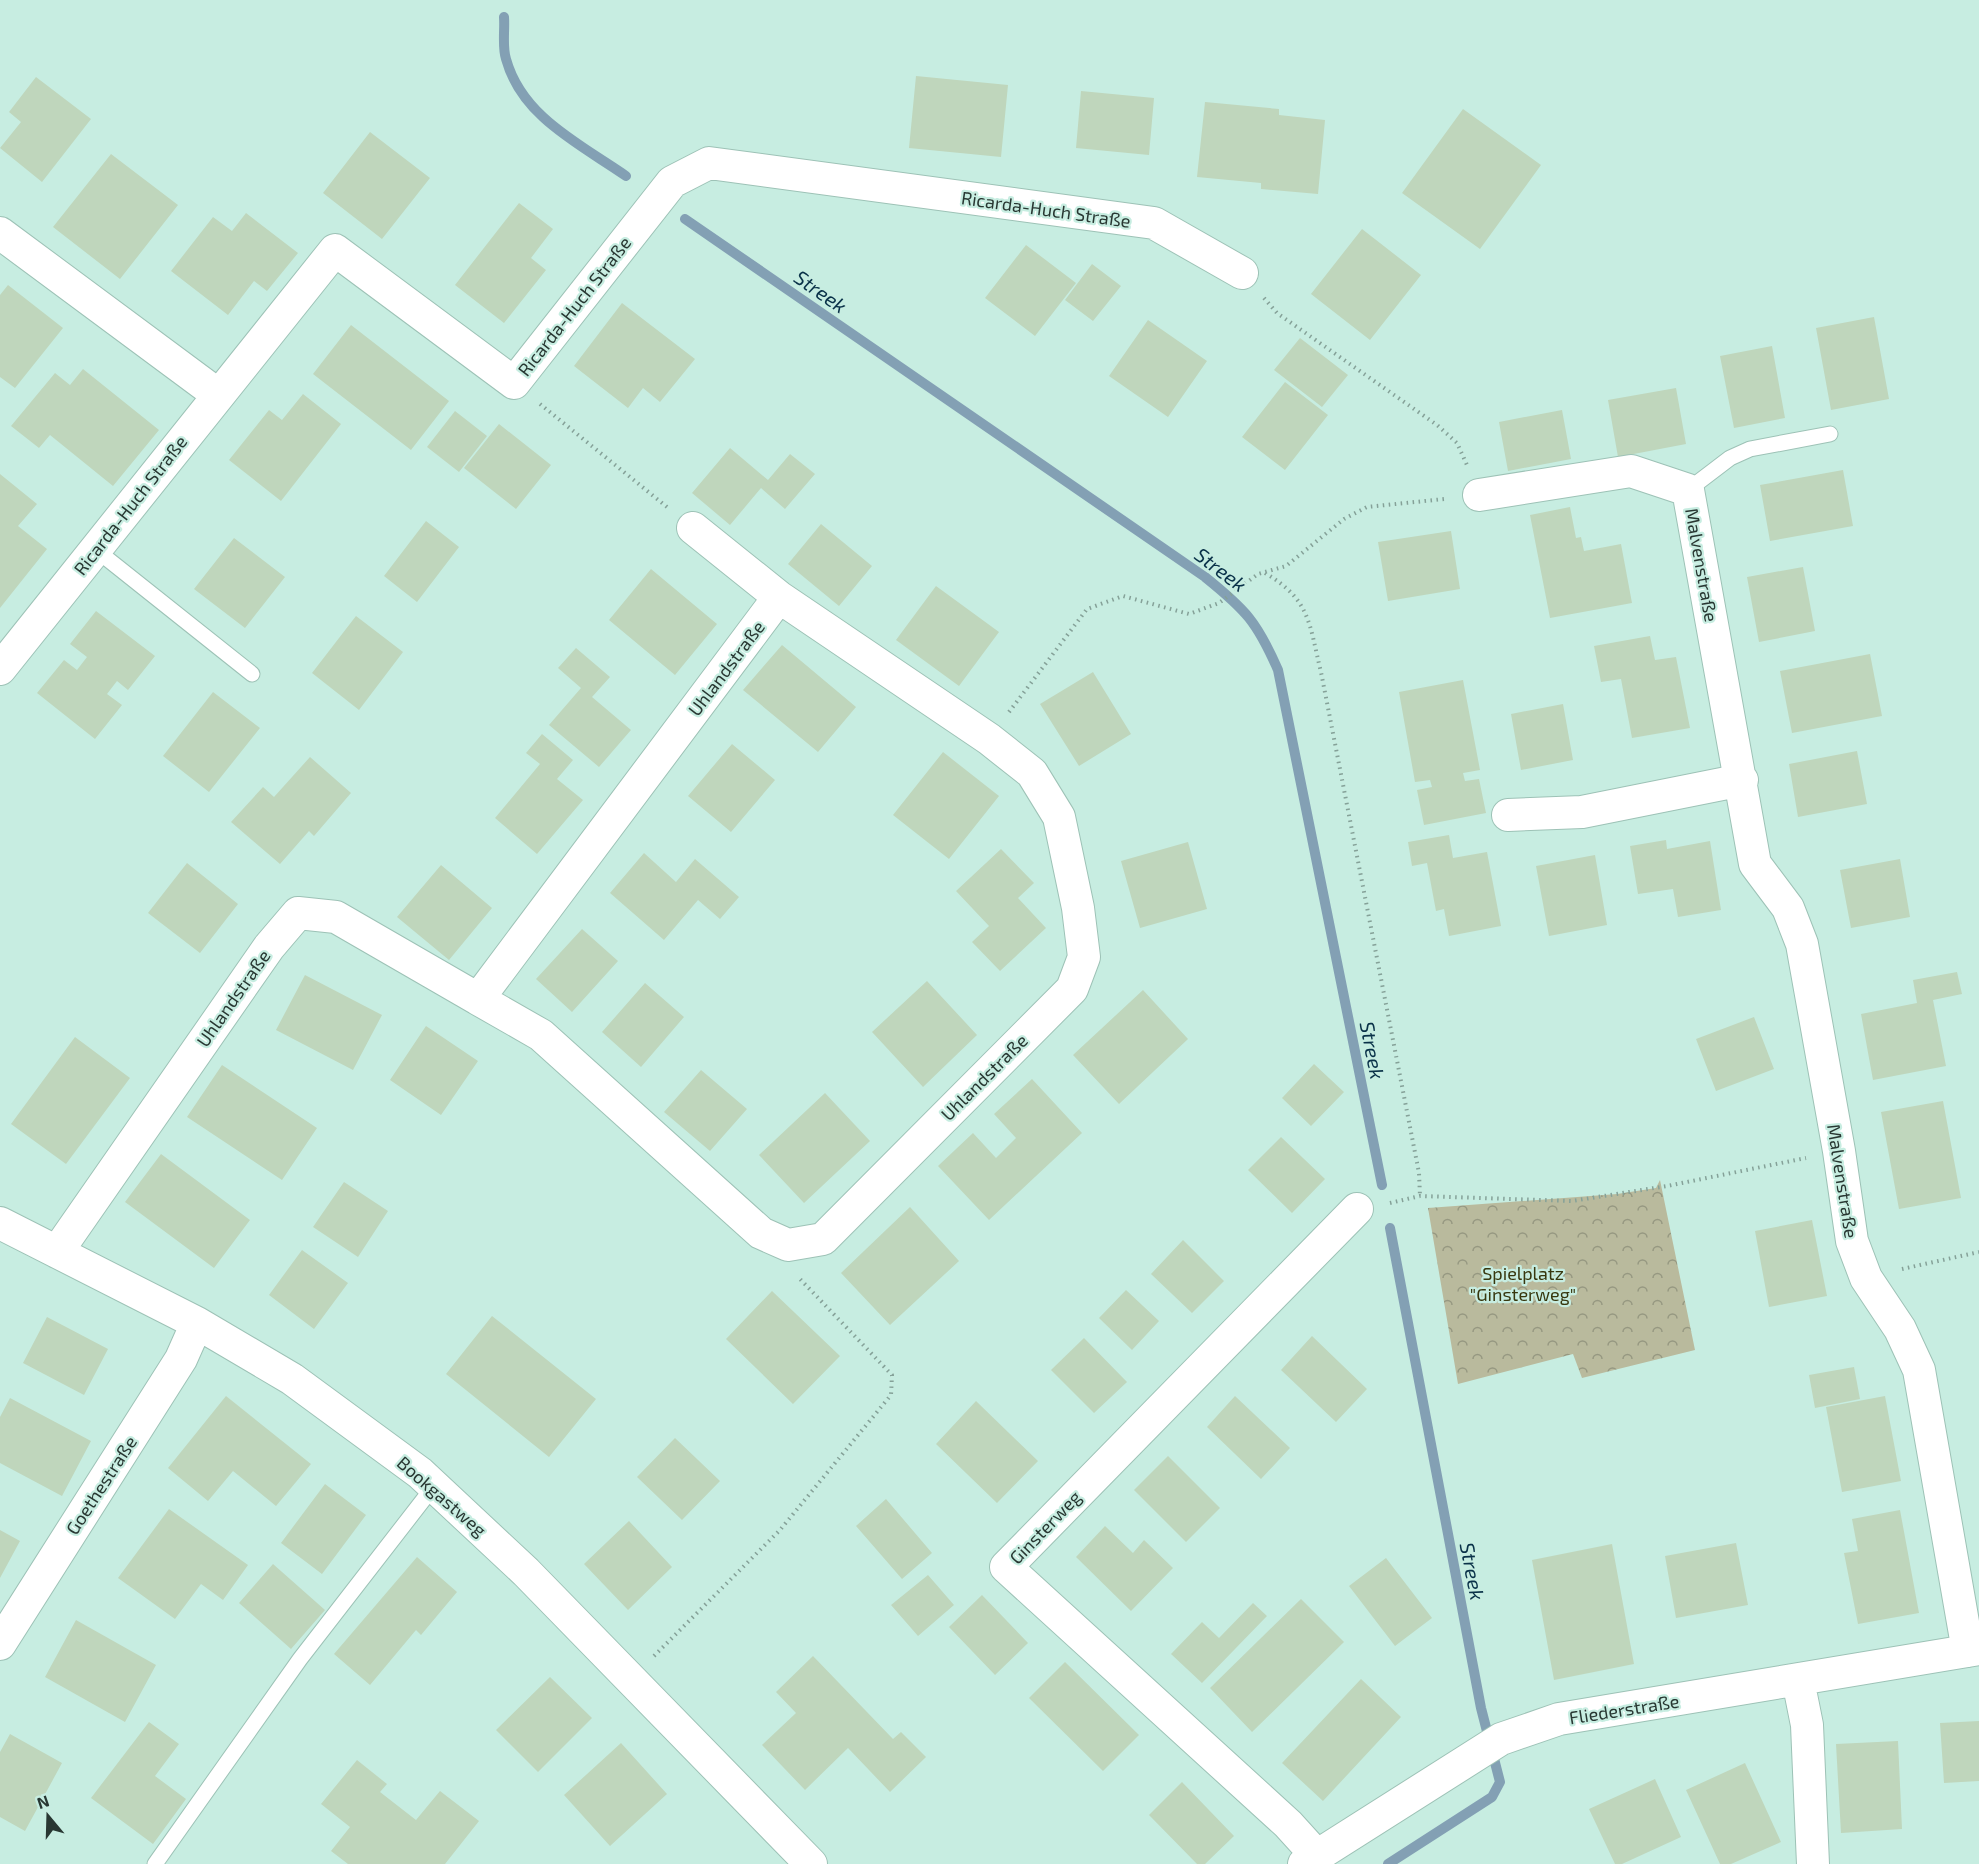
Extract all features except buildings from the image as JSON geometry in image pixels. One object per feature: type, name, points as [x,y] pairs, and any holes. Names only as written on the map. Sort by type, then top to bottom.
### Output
[{"type":"street","name":"Ricarda-Huch Straße","points":[[0,669],[217,394],[335,250],[514,383],[672,182],[709,163],[1154,224],[1242,273]]},
{"type":"street","points":[[0,233],[217,394]]},
{"type":"street","name":"Malvenstraße","points":[[1479,495],[1631,471],[1688,490],[1742,780],[1755,864],[1788,908],[1802,944],[1839,1151],[1852,1241],[1866,1278],[1900,1329],[1919,1370],[1974,1650]]},
{"type":"street","name":"Uhlandstraße","points":[[57,1252],[269,947],[298,913],[336,917],[541,1035],[762,1233],[788,1245],[823,1239],[1072,989],[1084,957],[1078,908],[1059,817],[1032,773],[989,739],[779,597],[693,528]]},
{"type":"street","name":"Uhlandstraße","points":[[478,999],[779,597]]},
{"type":"street","points":[[1508,816],[1582,812],[1742,780]]},
{"type":"street","name":"Ginsterweg","points":[[1311,1860],[1288,1824],[1006,1567],[1356,1209]]},
{"type":"street","name":"Bookgastweg","points":[[0,1223],[196,1323],[292,1380],[434,1486],[526,1572],[811,1864]]},
{"type":"street","name":"Goethestraße","points":[[0,1644],[181,1359],[196,1323]]},
{"type":"street","name":"Fliederstraße","points":[[1311,1860],[1489,1747],[1559,1719],[1974,1650]]},
{"type":"street","points":[[1798,1680],[1807,1725],[1813,1864]]},
{"type":"lane","points":[[1688,490],[1730,458],[1750,450],[1830,434]]},
{"type":"lane","points":[[95,549],[252,674]]},
{"type":"lane","points":[[155,1864],[300,1659],[434,1486]]},
{"type":"path","points":[[989,739],[1087,609],[1123,596],[1189,614],[1219,603],[1264,573],[1286,566],[1344,519],[1367,507],[1479,495],[1477,484],[1456,443],[1437,425],[1277,313],[1242,273]]},
{"type":"path","points":[[514,383],[693,528]]},
{"type":"path","points":[[1264,573],[1288,587],[1307,613],[1419,1173],[1420,1196]]},
{"type":"path","points":[[1356,1209],[1420,1196],[1572,1201],[1667,1186],[1839,1151]]},
{"type":"path","points":[[630,1679],[780,1530],[891,1395],[892,1375],[787,1266],[788,1245]]},
{"type":"path","points":[[1866,1278],[1979,1252]]},
{"type":"green space","name":"Spielplatz \"Ginsterweg\"","points":[[1660,1180],[1695,1350],[1582,1378],[1573,1354],[1458,1384],[1428,1208],[1617,1194],[1656,1188]]},
{"type":"waterway","name":"Streek","points":[[504,17],[506,59],[525,97],[555,127],[626,176]]},
{"type":"waterway","name":"Streek","points":[[685,219],[1205,577],[1241,608],[1249,618],[1264,640],[1278,670],[1382,1185]]},
{"type":"waterway","name":"Streek","points":[[1388,1864],[1492,1797],[1500,1782],[1481,1708],[1390,1228]]}]
